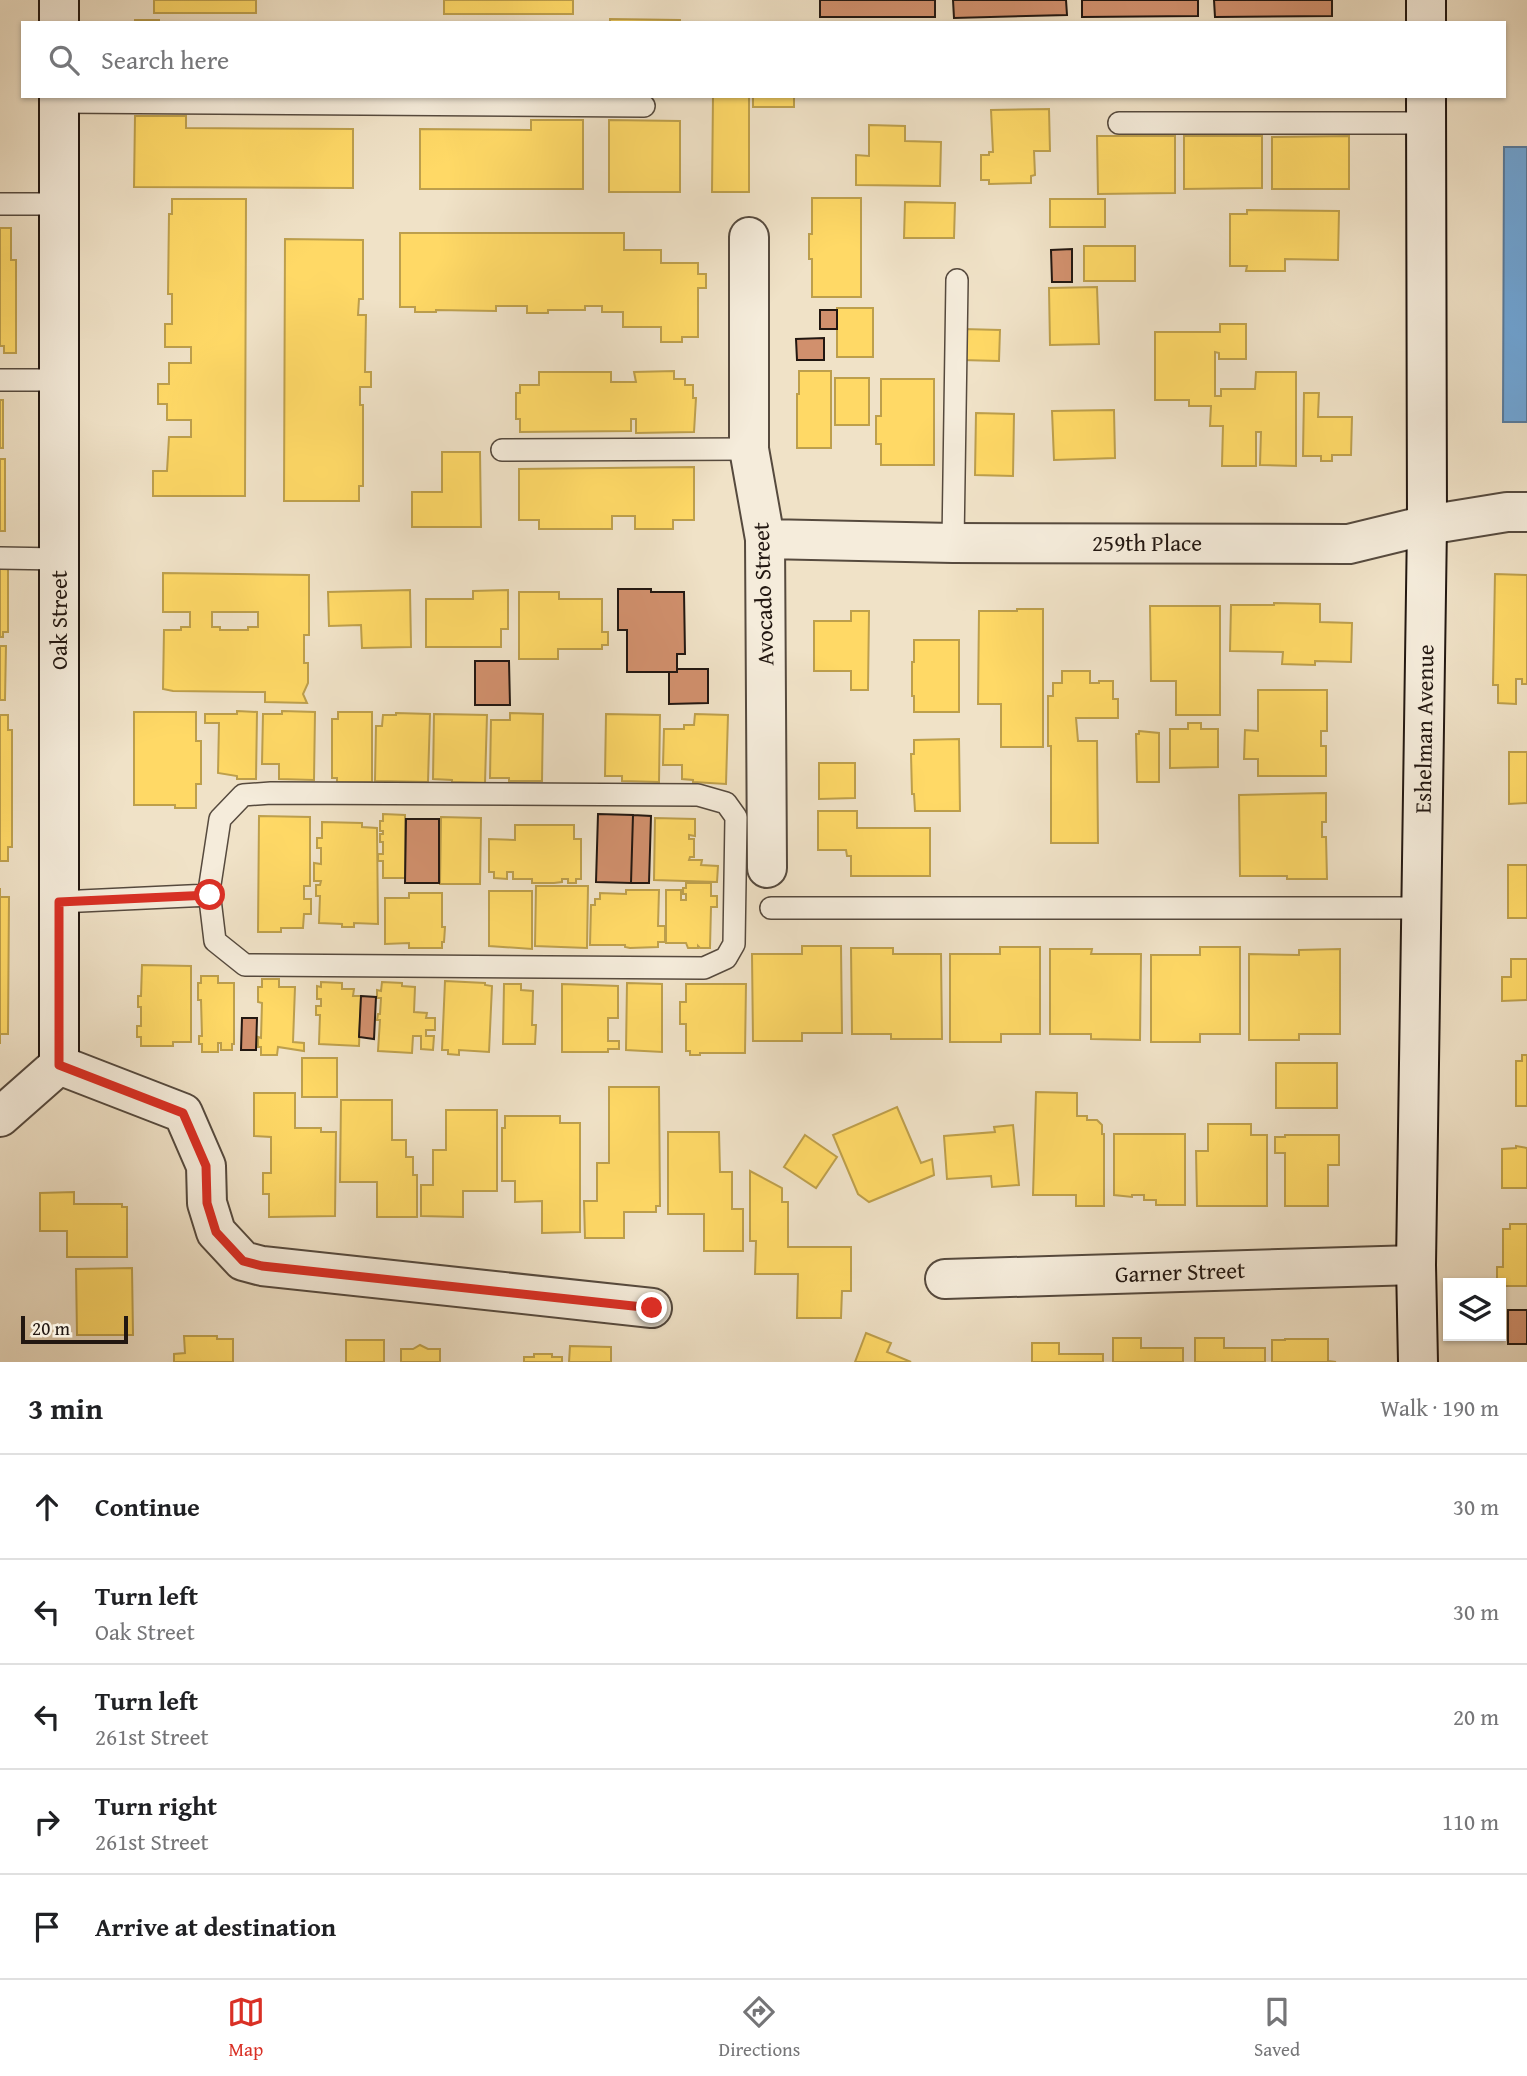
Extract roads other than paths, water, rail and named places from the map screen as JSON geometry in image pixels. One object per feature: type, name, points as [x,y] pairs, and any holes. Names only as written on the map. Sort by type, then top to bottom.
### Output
[{"type":"street","points":[[59,0],[59,21]]},
{"type":"street","points":[[1426,0],[1426,21]]},
{"type":"street","name":"Oak Street","points":[[59,99],[59,1065]]},
{"type":"street","name":"Eshelman Avenue","points":[[1418,1362],[1416,1265],[1427,525],[1426,109]]},
{"type":"street","name":"Avocado Street","points":[[749,237],[749,449],[765,539],[767,868]]},
{"type":"street","name":"259th Place","points":[[765,539],[953,543],[1349,544],[1427,525],[1507,512],[1527,512]]},
{"type":"street","points":[[0,1117],[59,1065],[183,1113],[206,1166],[207,1203],[216,1232],[243,1261],[262,1266],[652,1308]]},
{"type":"street","name":"Garner Street","points":[[945,1279],[1416,1265]]},
{"type":"lane","points":[[59,99],[645,106]]},
{"type":"lane","points":[[1119,123],[1426,109]]},
{"type":"lane","points":[[0,204],[59,204]]},
{"type":"lane","points":[[953,543],[957,279]]},
{"type":"lane","points":[[0,380],[59,380]]},
{"type":"lane","points":[[502,450],[749,449]]},
{"type":"lane","points":[[0,558],[59,559]]},
{"type":"lane","points":[[243,795],[698,795],[726,803],[736,817],[734,944],[726,958],[704,968],[246,965],[215,941],[210,895],[220,819],[243,795]]},
{"type":"lane","points":[[59,902],[210,895]]},
{"type":"lane","points":[[771,908],[1421,908]]}]
